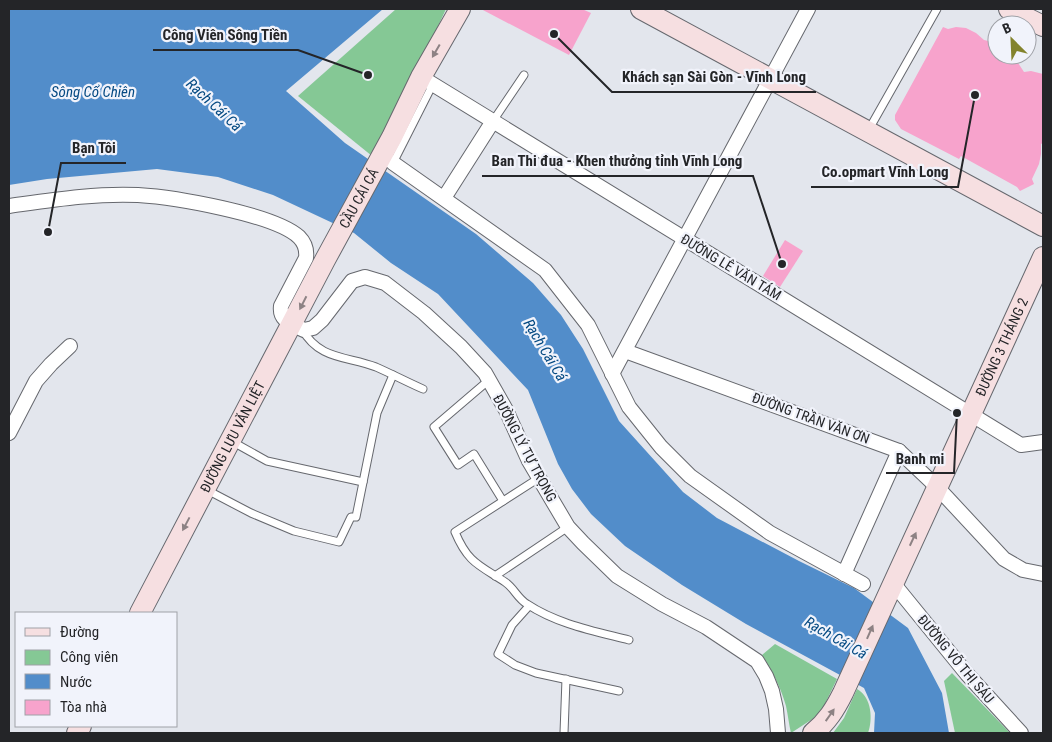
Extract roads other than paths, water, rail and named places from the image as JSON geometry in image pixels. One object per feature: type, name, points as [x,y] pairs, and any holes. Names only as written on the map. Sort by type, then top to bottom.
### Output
[{"type":"main road","name":"CẦU CÁI CÁ","points":[[325,260],[392,137],[427,81],[460,9]]},
{"type":"main road","points":[[641,9],[1043,226]]},
{"type":"main road","points":[[1009,9],[1043,26]]},
{"type":"main road","points":[[1037,9],[1043,12]]},
{"type":"main road","name":"ĐƯỜNG 3 THÁNG 2","points":[[813,733],[824,724],[843,693],[1043,257]]},
{"type":"main road","name":"ĐƯỜNG LƯU VĂN LIỆT","points":[[141,612],[230,441],[297,327],[325,260]]},
{"type":"street","points":[[612,374],[808,9]]},
{"type":"street","name":"ĐƯỜNG LÊ VĂN TÁM","points":[[427,81],[1021,444],[1043,442]]},
{"type":"street","points":[[444,198],[494,121]]},
{"type":"street","points":[[393,163],[545,270],[588,325],[629,407],[661,447],[690,476],[770,533],[863,584]]},
{"type":"street","points":[[9,206],[86,196],[138,195],[184,201],[238,212],[288,229],[301,239],[307,251],[306,258],[281,306],[280,314],[283,319],[297,327]]},
{"type":"street","name":"ĐƯỜNG LÝ TỰ TRỌNG","points":[[297,327],[304,330],[313,328],[332,308],[352,281],[365,277],[385,283],[424,313],[461,347],[485,373],[506,410],[529,462],[568,527],[617,576],[662,604],[706,627],[757,661],[766,676],[772,692],[778,733]]},
{"type":"street","points":[[9,432],[36,382],[50,364],[70,346]]},
{"type":"street","name":"ĐƯỜNG TRẦN VĂN ƠN","points":[[625,351],[899,451],[937,487],[1004,559],[1023,570],[1043,574]]},
{"type":"street","points":[[844,574],[899,451]]},
{"type":"street","name":"ĐƯỜNG VÕ THỊ SÁU","points":[[889,592],[1021,733]]},
{"type":"lane","points":[[868,131],[937,9]]},
{"type":"lane","points":[[494,121],[524,75]]},
{"type":"lane","points":[[393,163],[427,81]]},
{"type":"lane","points":[[297,327],[318,349],[332,355],[374,366],[423,389]]},
{"type":"lane","points":[[205,489],[251,513],[294,531],[338,542],[351,517],[356,517],[377,413],[393,375]]},
{"type":"lane","points":[[489,380],[434,427],[458,465],[474,454],[503,501]]},
{"type":"lane","points":[[230,441],[267,461],[363,482]]},
{"type":"lane","points":[[539,478],[455,532],[461,546],[477,566],[508,584],[524,603],[546,616],[629,640]]},
{"type":"lane","points":[[495,576],[568,527]]},
{"type":"lane","points":[[529,606],[512,624],[498,654],[514,665],[536,673],[619,691]]},
{"type":"lane","points":[[564,733],[566,680]]},
{"type":"water","points":[[9,9],[383,9],[286,91],[345,143],[476,234],[533,283],[561,315],[583,349],[619,421],[683,492],[717,518],[854,588],[908,628],[942,693],[949,733],[874,733],[875,713],[864,688],[746,624],[682,585],[625,546],[591,514],[572,489],[558,464],[528,390],[438,294],[391,263],[354,233],[273,195],[218,177],[157,169],[47,179],[9,185]]},
{"type":"place","name":"Khách sạn Sài Gòn - Vĩnh Long","points":[[554,34]]},
{"type":"place","name":"Công Viên Sông Tiền","points":[[368,75]]},
{"type":"place","name":"Co.opmart Vĩnh Long","points":[[975,95]]},
{"type":"place","name":"Bạn Tôi","points":[[48,232]]},
{"type":"place","name":"Ban Thi đua - Khen thưởng tỉnh Vĩnh Long","points":[[782,264]]},
{"type":"place","name":"Banh mi","points":[[957,413]]},
{"type":"water label","name":"Sông Cổ Chiên","points":[[93,92]]},
{"type":"water label","name":"Rạch Cái Cá","points":[[214,105]]},
{"type":"water label","name":"Rạch Cái Cá","points":[[545,350]]},
{"type":"water label","name":"Rạch Cái Cá","points":[[836,638]]}]
